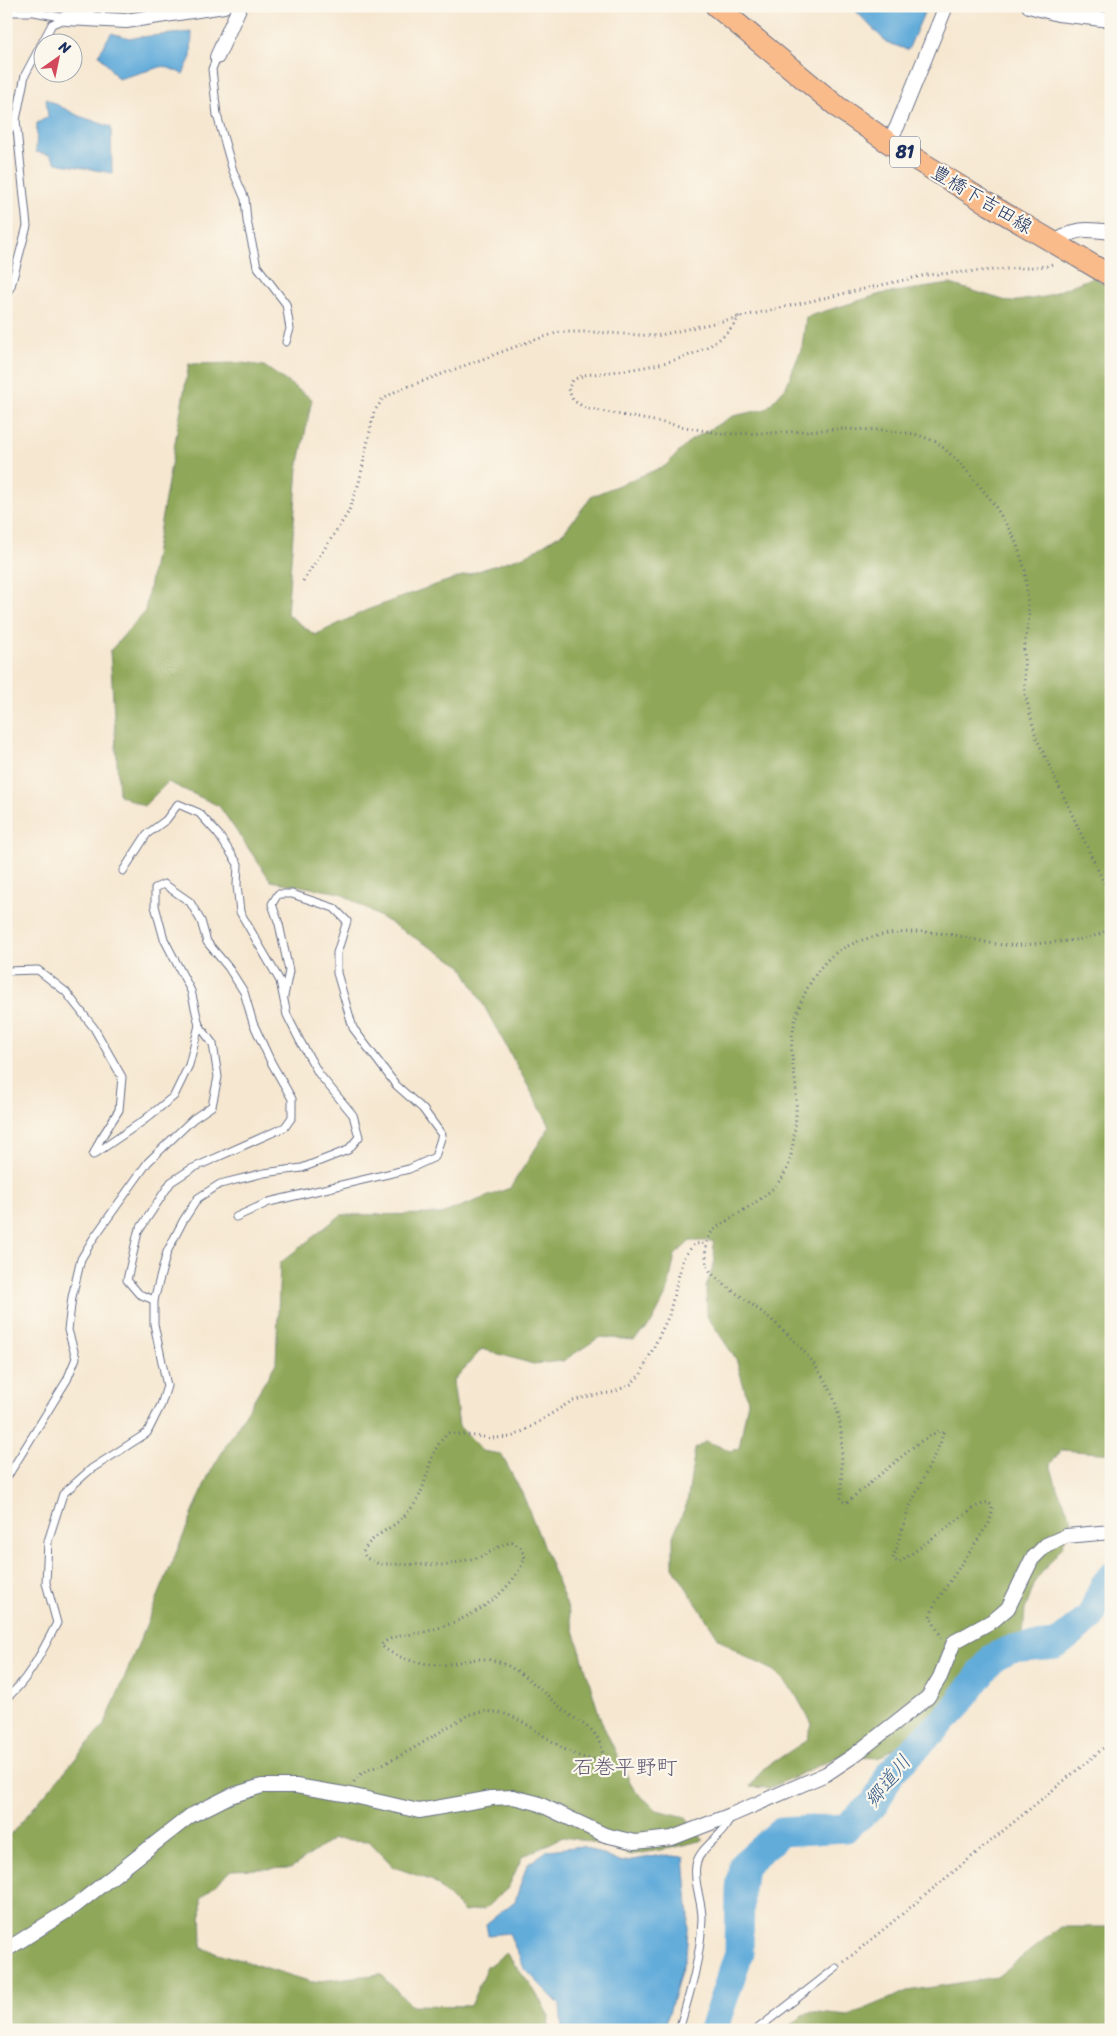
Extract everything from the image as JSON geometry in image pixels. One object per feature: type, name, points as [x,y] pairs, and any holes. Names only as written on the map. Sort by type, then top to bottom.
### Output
[{"type":"main road","name":"豊橋下吉田線","points":[[716,6],[839,108],[888,142],[1111,276]]},
{"type":"street","points":[[66,18],[126,21],[224,6]]},
{"type":"street","points":[[217,56],[240,6]]},
{"type":"street","points":[[888,142],[897,128],[946,6]]},
{"type":"street","points":[[1029,6],[1058,14],[1111,20]]},
{"type":"street","points":[[1063,247],[1067,233],[1087,230],[1111,232]]},
{"type":"street","points":[[6,1950],[75,1906],[190,1816],[230,1796],[262,1786],[296,1786],[350,1795],[419,1811],[492,1798],[513,1797],[537,1803],[605,1835],[635,1842],[672,1838],[826,1774],[853,1756],[928,1697],[940,1677],[954,1642],[994,1620],[1008,1608],[1032,1559],[1046,1545],[1066,1536],[1111,1532]]},
{"type":"lane","points":[[6,294],[11,286],[27,226],[16,120],[25,74],[52,24],[93,9],[94,6]]},
{"type":"lane","points":[[6,12],[34,12],[66,18]]},
{"type":"lane","points":[[217,56],[212,69],[217,115],[233,171],[246,199],[247,221],[258,266],[286,304],[290,329],[286,342]]},
{"type":"lane","points":[[6,136],[16,120]]},
{"type":"lane","points":[[6,1698],[14,1692],[41,1653],[57,1623],[46,1583],[48,1541],[63,1494],[91,1469],[146,1433],[161,1405],[167,1386],[154,1324],[154,1300],[167,1252],[198,1198],[220,1184],[264,1173],[302,1168],[348,1150],[358,1137],[353,1115],[319,1074],[287,1015],[280,981],[240,912],[237,885],[238,864],[218,834],[199,813],[178,804],[166,820],[147,834],[123,871]]},
{"type":"lane","points":[[6,1479],[67,1380],[76,1358],[68,1330],[72,1297],[81,1259],[148,1162],[193,1119],[212,1106],[218,1077],[213,1044],[199,1025],[191,991],[164,939],[155,906],[155,888],[164,884],[190,902],[201,921],[207,942],[228,967],[244,992],[253,1023],[271,1062],[292,1099],[292,1117],[285,1127],[191,1169],[170,1182],[138,1232],[127,1280],[139,1294],[154,1300]]},
{"type":"lane","points":[[236,1218],[269,1202],[409,1169],[435,1157],[442,1135],[423,1109],[396,1085],[353,1028],[337,973],[337,953],[348,921],[334,908],[292,894],[278,894],[272,904],[280,924],[289,971],[283,999]]},
{"type":"lane","points":[[6,971],[38,970],[66,992],[94,1028],[122,1077],[119,1110],[93,1155],[136,1126],[174,1096],[189,1065],[199,1025]]},
{"type":"lane","points":[[679,2030],[697,1970],[701,1941],[702,1914],[695,1875],[697,1863],[703,1851],[729,1823],[730,1815]]},
{"type":"lane","points":[[756,2030],[836,1968]]},
{"type":"path","points":[[303,581],[348,512],[359,483],[374,412],[382,400],[396,390],[560,332],[656,336],[926,275],[1047,266],[1061,261],[1063,247]]},
{"type":"path","points":[[738,316],[735,324],[725,335],[699,351],[660,364],[584,375],[572,380],[568,389],[572,400],[585,408],[722,434],[771,434],[838,429],[883,430],[915,434],[936,442],[960,463],[992,501],[1015,539],[1025,570],[1028,618],[1024,650],[1025,694],[1036,737],[1111,898]]},
{"type":"path","points":[[954,1642],[942,1638],[930,1617],[934,1605],[988,1522],[992,1513],[992,1506],[988,1502],[975,1507],[899,1563],[893,1559],[909,1508],[940,1444],[943,1433],[939,1431],[918,1443],[846,1503],[841,1500],[841,1436],[831,1395],[815,1366],[785,1333],[764,1313],[720,1280],[708,1268],[707,1243],[712,1231],[772,1191],[788,1168],[796,1132],[796,1091],[791,1040],[798,1008],[812,981],[840,950],[893,934],[922,931],[1012,945],[1080,940],[1102,934],[1111,928]]},
{"type":"path","points":[[350,1795],[354,1780],[359,1774],[395,1759],[471,1714],[487,1712],[506,1714],[525,1722],[560,1747],[580,1757],[598,1760],[603,1757],[602,1746],[593,1732],[554,1703],[522,1673],[503,1663],[489,1659],[438,1665],[398,1657],[381,1646],[388,1639],[456,1623],[479,1611],[508,1586],[521,1568],[525,1558],[521,1548],[512,1542],[502,1545],[483,1556],[447,1565],[379,1564],[366,1558],[363,1552],[366,1544],[400,1521],[415,1502],[424,1485],[432,1454],[441,1440],[449,1433],[492,1438],[512,1436],[529,1428],[570,1402],[584,1397],[614,1392],[631,1384],[641,1374],[668,1315],[684,1258],[694,1244],[707,1243]]},
{"type":"path","points":[[836,1968],[1111,1742]]},
{"type":"green space","points":[[1093,277],[1111,288],[1111,1454],[1062,1450],[1050,1464],[1057,1488],[1072,1520],[1062,1547],[1036,1580],[1025,1610],[1023,1635],[1002,1646],[981,1663],[947,1707],[917,1734],[878,1758],[840,1756],[769,1788],[750,1787],[763,1769],[807,1740],[812,1724],[794,1692],[775,1671],[744,1656],[719,1639],[673,1567],[673,1536],[687,1503],[695,1449],[706,1441],[731,1451],[739,1448],[748,1401],[736,1359],[707,1316],[706,1287],[715,1261],[713,1241],[690,1241],[675,1255],[667,1293],[651,1324],[634,1340],[600,1337],[563,1361],[533,1364],[482,1349],[453,1381],[459,1426],[482,1451],[501,1454],[523,1495],[566,1603],[601,1721],[634,1790],[657,1810],[686,1817],[703,1840],[672,1848],[630,1855],[588,1841],[563,1837],[522,1857],[508,1888],[484,1909],[464,1912],[433,1881],[394,1867],[369,1841],[333,1839],[291,1868],[232,1870],[201,1898],[202,1948],[312,1982],[381,1974],[410,2005],[470,2006],[487,1967],[506,1953],[534,1990],[549,2016],[548,2030],[6,2030],[6,1840],[105,1724],[209,1474],[276,1363],[280,1263],[341,1215],[441,1214],[510,1188],[550,1126],[462,966],[340,893],[271,881],[219,806],[168,782],[144,806],[119,795],[110,651],[145,611],[189,364],[242,363],[264,366],[312,399],[298,468],[287,614],[315,635],[367,610],[432,586],[527,555],[564,532],[592,496],[665,466],[691,440],[733,416],[766,409],[786,387],[802,347],[806,317],[881,294],[950,284],[1010,302],[1044,297]]},
{"type":"green space","points":[[1060,1927],[1111,1927],[1109,2030],[783,2030],[809,2012],[848,2016],[908,1991],[997,1977]]},
{"type":"water","points":[[851,6],[927,6],[908,50],[886,42]]},
{"type":"water","points":[[192,32],[191,57],[183,74],[164,66],[118,79],[99,54],[111,33],[130,38]]},
{"type":"water","points":[[46,99],[79,116],[111,127],[112,173],[56,163],[50,155],[36,152],[37,123],[48,117]]},
{"type":"water","points":[[582,1846],[620,1862],[662,1855],[684,1857],[689,1918],[686,1954],[664,2030],[562,2030],[560,2005],[524,1968],[509,1933],[488,1935],[486,1924],[515,1901],[527,1865],[548,1850]]},
{"type":"waterway","name":"郷道川","points":[[713,2030],[739,1953],[740,1889],[743,1865],[781,1832],[845,1828],[875,1803],[891,1772],[953,1711],[993,1658],[1011,1649],[1056,1645],[1090,1618],[1104,1586],[1111,1577]]},
{"type":"district","name":"石巻平野町","points":[[625,1767]]}]
